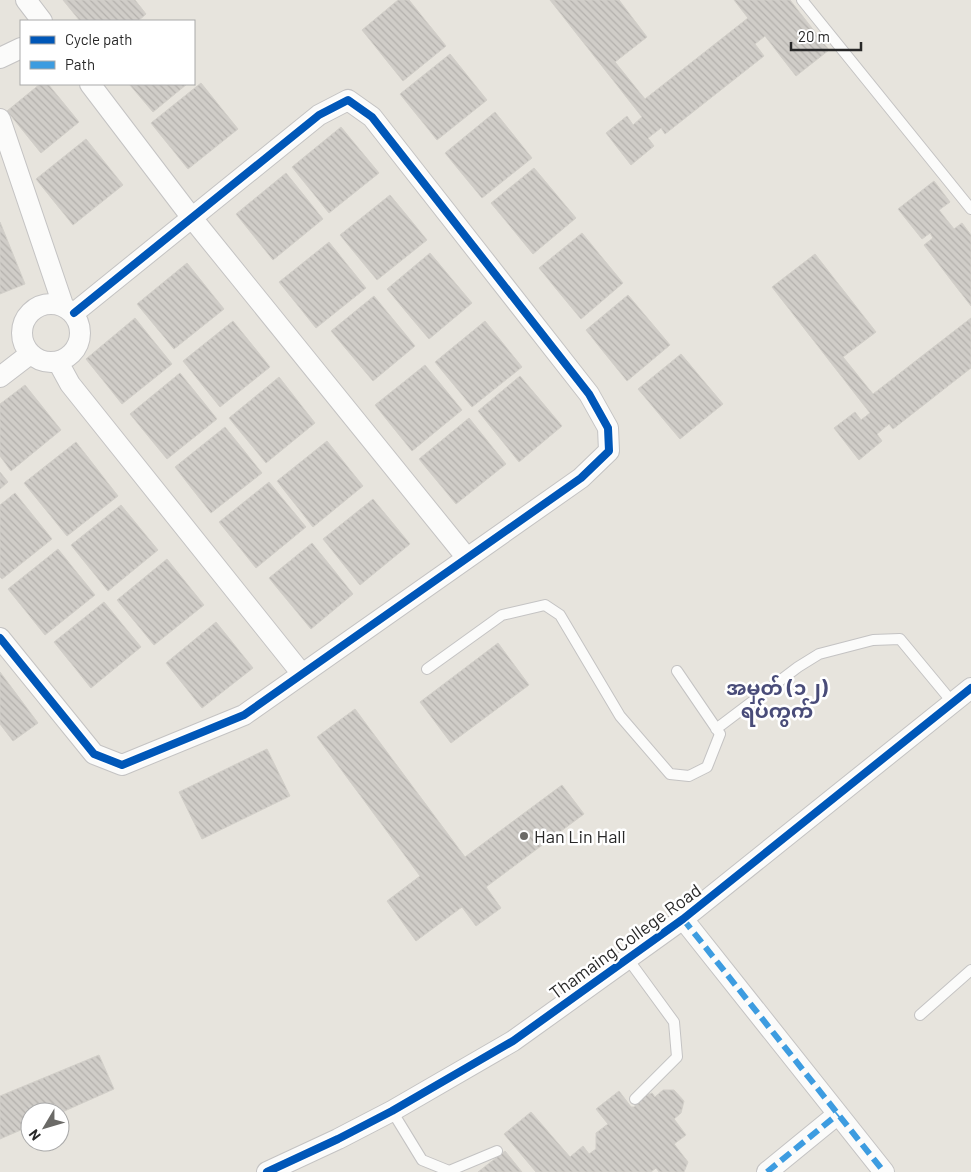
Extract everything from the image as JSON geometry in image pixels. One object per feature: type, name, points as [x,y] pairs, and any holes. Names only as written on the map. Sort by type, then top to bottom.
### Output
[{"type":"street","points":[[26,0],[41,20]]},
{"type":"street","points":[[0,58],[20,48]]},
{"type":"street","points":[[91,85],[192,218],[467,558]]},
{"type":"street","points":[[0,638],[94,754],[122,765],[244,715],[581,478],[609,451],[608,428],[589,394],[372,116],[348,100],[319,115],[192,218],[69,309]]},
{"type":"street","points":[[0,119],[69,309],[79,322],[81,332],[80,342],[75,351],[67,358],[58,362],[48,362],[30,354],[24,345],[22,335],[23,325],[27,316],[34,308],[43,304],[53,303],[69,309]]},
{"type":"street","points":[[0,377],[30,354]]},
{"type":"street","points":[[58,362],[70,384],[302,674]]},
{"type":"street","name":"Thamaing College Road","points":[[266,1172],[392,1111],[513,1041],[683,918],[971,688]]},
{"type":"street","points":[[683,918],[884,1172]]},
{"type":"street","points":[[767,1172],[838,1114]]},
{"type":"lane","points":[[802,0],[971,209]]},
{"type":"lane","points":[[427,669],[502,615],[545,604],[560,615],[620,716],[670,774],[688,776],[707,766],[720,734],[677,671]]},
{"type":"lane","points":[[716,729],[798,667],[819,654],[873,640],[900,639],[953,703]]},
{"type":"lane","points":[[628,959],[674,1022],[677,1057],[635,1099]]},
{"type":"lane","points":[[920,1015],[971,970]]},
{"type":"lane","points":[[392,1111],[422,1160],[449,1172],[497,1151]]},
{"type":"building","points":[[63,0],[135,0],[146,14],[139,20],[79,20]]},
{"type":"building","points":[[398,0],[409,0],[446,46],[403,81],[362,30]]},
{"type":"building","points":[[550,0],[619,0],[647,37],[615,62],[645,99],[748,18],[734,0],[790,0],[829,50],[796,76],[765,36],[755,44],[764,56],[665,134],[661,128],[648,138],[654,146],[631,165],[606,133],[627,116],[633,125],[642,117]]},
{"type":"building","points":[[450,54],[487,100],[437,140],[400,94]]},
{"type":"building","points":[[201,83],[238,129],[188,169],[151,123]]},
{"type":"building","points":[[39,85],[49,85],[79,122],[41,153],[7,111]]},
{"type":"building","points":[[130,85],[186,85],[153,112]]},
{"type":"building","points":[[495,112],[532,158],[482,198],[445,153]]},
{"type":"building","points":[[341,127],[379,173],[329,213],[292,167]]},
{"type":"building","points":[[86,139],[123,185],[73,225],[36,179]]},
{"type":"building","points":[[534,168],[576,218],[533,254],[491,203]]},
{"type":"building","points":[[286,173],[323,219],[273,260],[236,214]]},
{"type":"building","points":[[934,181],[950,202],[939,210],[954,229],[962,223],[971,235],[971,306],[924,245],[933,238],[930,233],[922,239],[898,209]]},
{"type":"building","points":[[390,195],[427,240],[377,280],[340,235]]},
{"type":"building","points":[[0,222],[25,284],[0,294]]},
{"type":"building","points":[[582,233],[623,283],[581,319],[539,268]]},
{"type":"building","points":[[329,242],[366,288],[316,328],[279,282]]},
{"type":"building","points":[[430,253],[472,303],[429,339],[387,289]]},
{"type":"building","points":[[815,254],[876,332],[843,357],[873,394],[971,318],[971,368],[893,429],[889,424],[877,434],[882,441],[859,460],[834,428],[855,412],[861,420],[870,413],[772,287]]},
{"type":"building","points":[[187,263],[224,309],[174,349],[137,304]]},
{"type":"building","points":[[628,295],[670,345],[627,381],[586,330]]},
{"type":"building","points":[[374,296],[415,346],[373,381],[331,331]]},
{"type":"building","points":[[135,318],[172,364],[122,404],[86,359]]},
{"type":"building","points":[[233,321],[270,367],[220,407],[183,361]]},
{"type":"building","points":[[485,321],[522,367],[472,407],[435,362]]},
{"type":"building","points":[[681,354],[723,404],[680,439],[638,389]]},
{"type":"building","points":[[425,365],[462,410],[412,451],[375,405]]},
{"type":"building","points":[[180,373],[217,419],[167,459],[130,414]]},
{"type":"building","points":[[520,376],[562,426],[519,462],[478,411]]},
{"type":"building","points":[[279,377],[315,423],[266,463],[229,418]]},
{"type":"building","points":[[25,385],[61,430],[11,471],[0,456],[0,404]]},
{"type":"building","points":[[469,418],[506,464],[456,504],[419,459]]},
{"type":"building","points":[[225,427],[262,473],[211,513],[175,467]]},
{"type":"building","points":[[327,441],[363,486],[313,527],[277,481]]},
{"type":"building","points":[[76,442],[118,496],[67,536],[24,483]]},
{"type":"building","points":[[0,472],[8,482],[0,489]]},
{"type":"building","points":[[269,482],[306,527],[256,568],[219,522]]},
{"type":"building","points":[[15,493],[52,539],[2,579],[0,577],[0,505]]},
{"type":"building","points":[[373,499],[410,544],[360,585],[323,539]]},
{"type":"building","points":[[121,505],[158,550],[108,591],[71,545]]},
{"type":"building","points":[[312,543],[353,594],[311,629],[269,578]]},
{"type":"building","points":[[58,549],[95,595],[45,635],[8,589]]},
{"type":"building","points":[[167,559],[204,605],[154,645],[117,600]]},
{"type":"building","points":[[104,602],[141,647],[91,688],[54,642]]},
{"type":"building","points":[[216,622],[253,668],[202,708],[166,663]]},
{"type":"building","points":[[498,643],[529,685],[451,743],[420,702]]},
{"type":"building","points":[[0,672],[38,723],[13,741],[0,724]]},
{"type":"building","name":"Han Lin Hall","points":[[355,709],[465,857],[562,785],[584,814],[486,887],[501,908],[476,926],[462,907],[416,941],[387,901],[420,876],[317,737]]},
{"type":"building","points":[[267,749],[290,796],[202,839],[179,792]]},
{"type":"building","points":[[99,1055],[114,1089],[70,1109],[70,1102],[20,1102],[20,1130],[0,1139],[0,1096]]},
{"type":"building","points":[[663,1090],[674,1090],[684,1101],[681,1113],[674,1119],[686,1135],[674,1144],[688,1162],[684,1172],[659,1172],[656,1168],[651,1172],[536,1172],[504,1134],[531,1112],[570,1157],[583,1146],[589,1154],[596,1149],[596,1133],[608,1124],[596,1109],[619,1091],[631,1107],[634,1107],[640,1098],[652,1093],[655,1097]]},
{"type":"building","points":[[505,1151],[522,1172],[478,1172]]},
{"type":"marked path","points":[[683,919],[884,1172]]},
{"type":"marked path","points":[[767,1172],[838,1114]]},
{"type":"cycle path","points":[[0,638],[94,754],[122,765],[244,715],[581,478],[609,451],[608,428],[589,394],[372,117],[348,100],[319,115],[74,313]]},
{"type":"cycle path","points":[[267,1172],[392,1111],[513,1041],[683,919],[971,688]]},
{"type":"place","name":"Han Lin Hall","points":[[524,836]]},
{"type":"district","name":"အမှတ် (၁၂) ရပ်ကွက်","points":[[777,698]]}]
